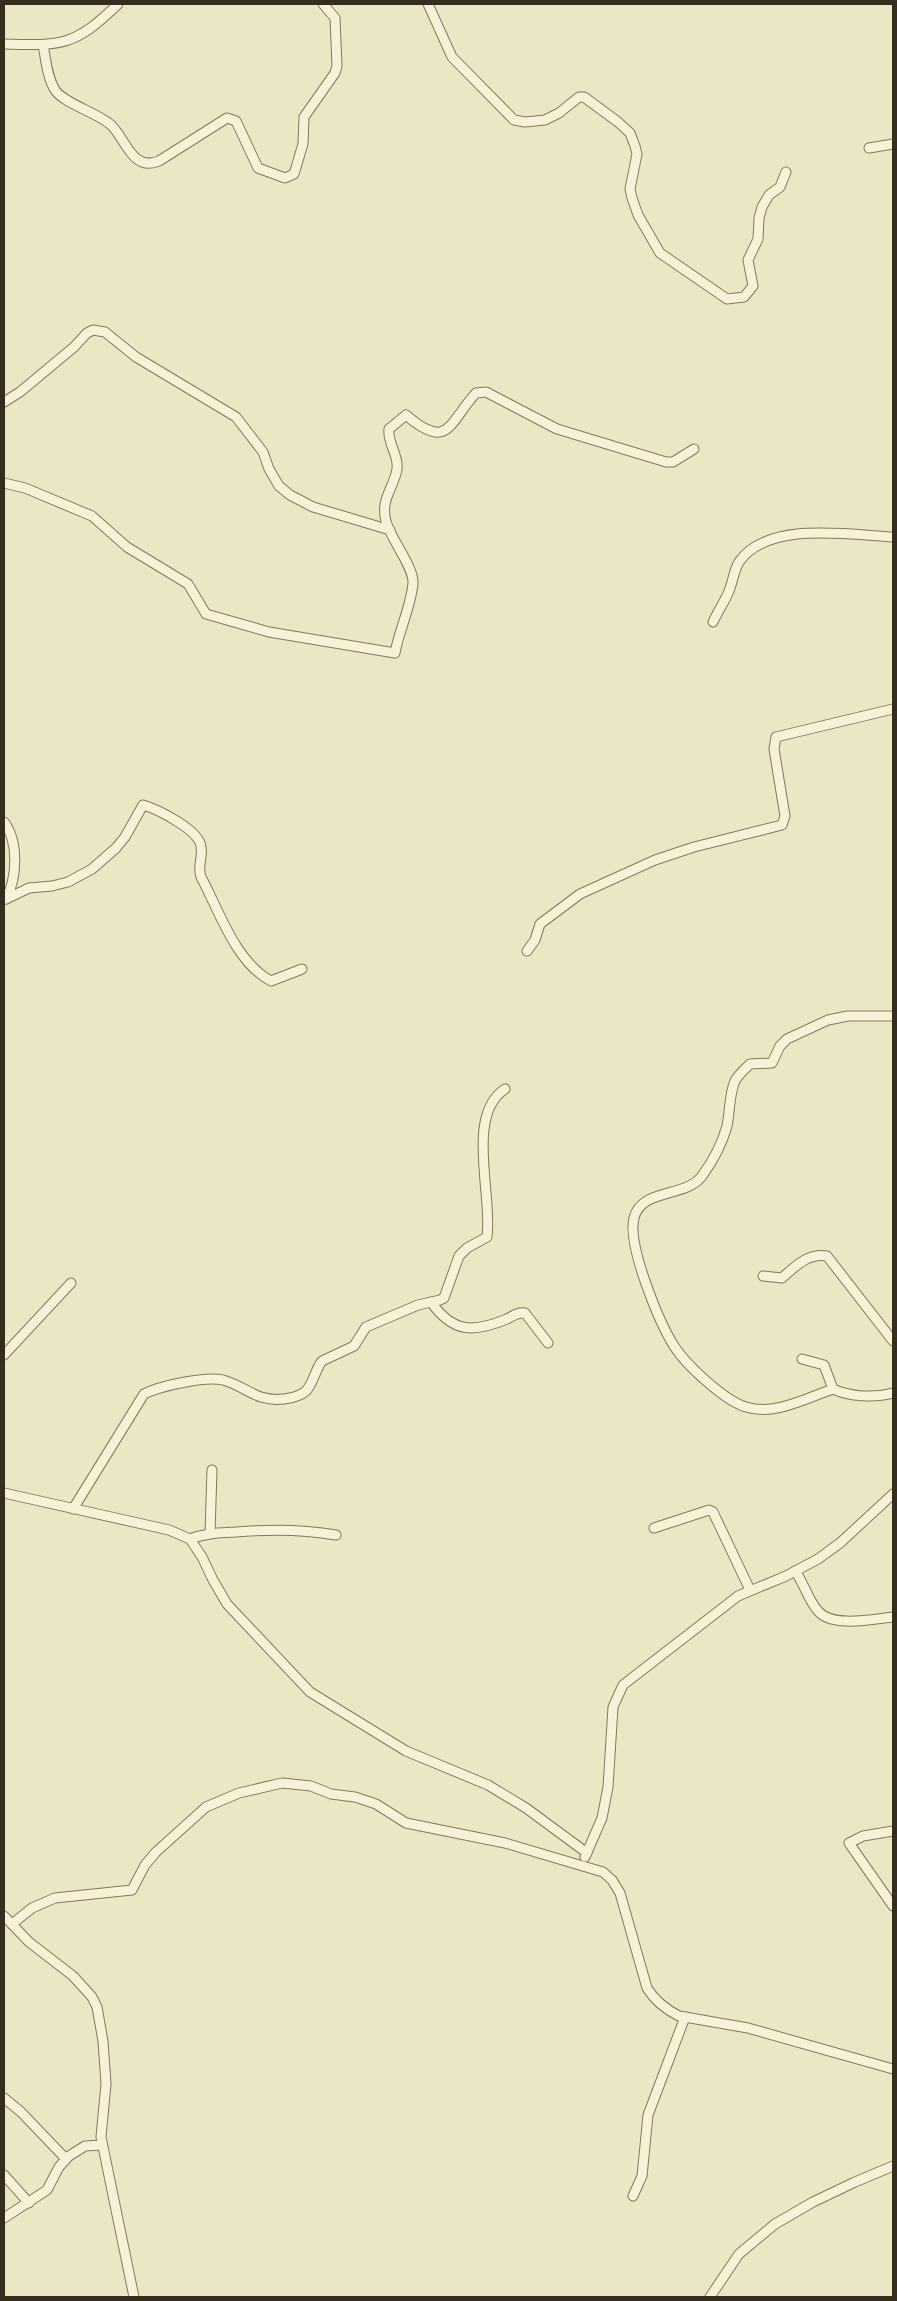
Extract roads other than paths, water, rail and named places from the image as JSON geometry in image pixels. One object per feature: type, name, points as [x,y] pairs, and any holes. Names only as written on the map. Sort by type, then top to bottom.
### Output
[{"type":"street","points":[[4,44],[43,45],[62,43],[98,24],[118,4]]},
{"type":"street","points":[[43,45],[48,69],[56,92],[110,125],[131,154],[139,161],[152,163],[159,160],[227,118],[236,121],[258,168],[285,178],[294,174],[303,144],[304,117],[335,73],[337,66],[335,18],[323,4]]},
{"type":"street","points":[[428,4],[452,57],[514,120],[525,122],[544,120],[559,114],[579,98],[584,97],[627,129],[633,139],[637,154],[630,189],[632,198],[638,215],[660,253],[728,299],[744,297],[752,286],[748,260],[758,239],[759,218],[768,195],[780,187],[786,172]]},
{"type":"street","points":[[870,148],[893,144]]},
{"type":"street","points":[[4,402],[20,392],[74,347],[87,333],[93,330],[105,332],[136,357],[236,418],[263,452],[269,469],[279,486],[290,495],[313,507],[390,530]]},
{"type":"street","points":[[4,483],[25,488],[89,514],[127,548],[188,584],[206,614],[269,632],[395,653],[413,583],[410,570],[385,516],[385,502],[397,470],[397,463],[388,436],[388,429],[406,415],[417,425],[433,433],[444,431],[450,427],[470,399],[480,392],[486,392],[557,429],[636,451],[666,462],[673,462],[694,449]]},
{"type":"street","points":[[714,622],[730,589],[738,564],[751,550],[776,537],[788,534],[816,533],[893,537]]},
{"type":"street","points":[[526,951],[535,940],[540,924],[580,894],[655,860],[782,825],[785,816],[774,749],[776,737],[893,709]]},
{"type":"street","points":[[5,901],[29,888],[52,886],[68,882],[92,869],[116,848],[125,837],[143,805],[170,816],[197,838],[202,847],[198,870],[232,940],[248,961],[270,981],[302,969]]},
{"type":"street","points":[[4,822],[12,841],[14,857],[13,881],[5,901]]},
{"type":"street","points":[[893,1016],[848,1016],[828,1020],[787,1039],[780,1046],[772,1063],[750,1064],[734,1083],[722,1142],[702,1176],[692,1186],[648,1200],[639,1207],[633,1221],[637,1257],[647,1288],[671,1341],[685,1359],[723,1394],[746,1407],[773,1409],[784,1407],[833,1389],[845,1393],[880,1396],[893,1393]]},
{"type":"street","points":[[73,1509],[136,1403],[144,1394],[151,1390],[181,1384],[221,1380],[265,1400],[286,1399],[298,1396],[312,1383],[322,1361],[354,1346],[366,1327],[444,1298],[459,1256],[467,1248],[487,1237],[488,1202],[484,1131],[489,1106],[496,1094],[505,1089]]},
{"type":"street","points":[[763,1276],[782,1278],[798,1263],[815,1256],[827,1256],[893,1341]]},
{"type":"street","points":[[4,1355],[71,1283]]},
{"type":"street","points":[[431,1302],[446,1320],[470,1329],[494,1324],[517,1313],[525,1314],[548,1343]]},
{"type":"street","points":[[802,1359],[824,1365],[833,1389]]},
{"type":"street","points":[[210,1533],[212,1470]]},
{"type":"street","points":[[4,1493],[169,1530],[190,1539],[227,1604],[310,1692],[406,1750],[488,1785],[526,1808],[587,1853]]},
{"type":"street","points":[[582,1865],[598,1828],[607,1794],[613,1707],[623,1685],[718,1610],[750,1590],[795,1571],[840,1543],[893,1494]]},
{"type":"street","points":[[654,1528],[710,1510],[713,1512],[750,1590]]},
{"type":"street","points":[[190,1539],[210,1533],[296,1530],[336,1535]]},
{"type":"street","points":[[795,1571],[804,1582],[818,1611],[829,1619],[846,1621],[893,1618]]},
{"type":"street","points":[[12,1924],[32,1908],[55,1898],[132,1890],[145,1865],[156,1852],[206,1807],[239,1793],[282,1783],[311,1786],[331,1794],[355,1797],[376,1804],[406,1823],[504,1843],[603,1872],[617,1886],[647,1988],[661,2005],[678,2016],[685,2018],[748,2028],[893,2068]]},
{"type":"street","points":[[893,1831],[863,1836],[849,1843],[893,1906]]},
{"type":"street","points":[[4,1916],[29,1942],[73,1976],[96,2002],[106,2072],[101,2128],[102,2145],[134,2297]]},
{"type":"street","points":[[633,2196],[642,2176],[648,2115],[685,2018]]},
{"type":"street","points":[[4,2098],[21,2112],[66,2159]]},
{"type":"street","points":[[4,2218],[47,2190],[66,2159],[85,2146],[102,2145]]},
{"type":"street","points":[[710,2297],[739,2254],[775,2224],[813,2202],[893,2166]]},
{"type":"street","points":[[4,2175],[29,2203]]}]
